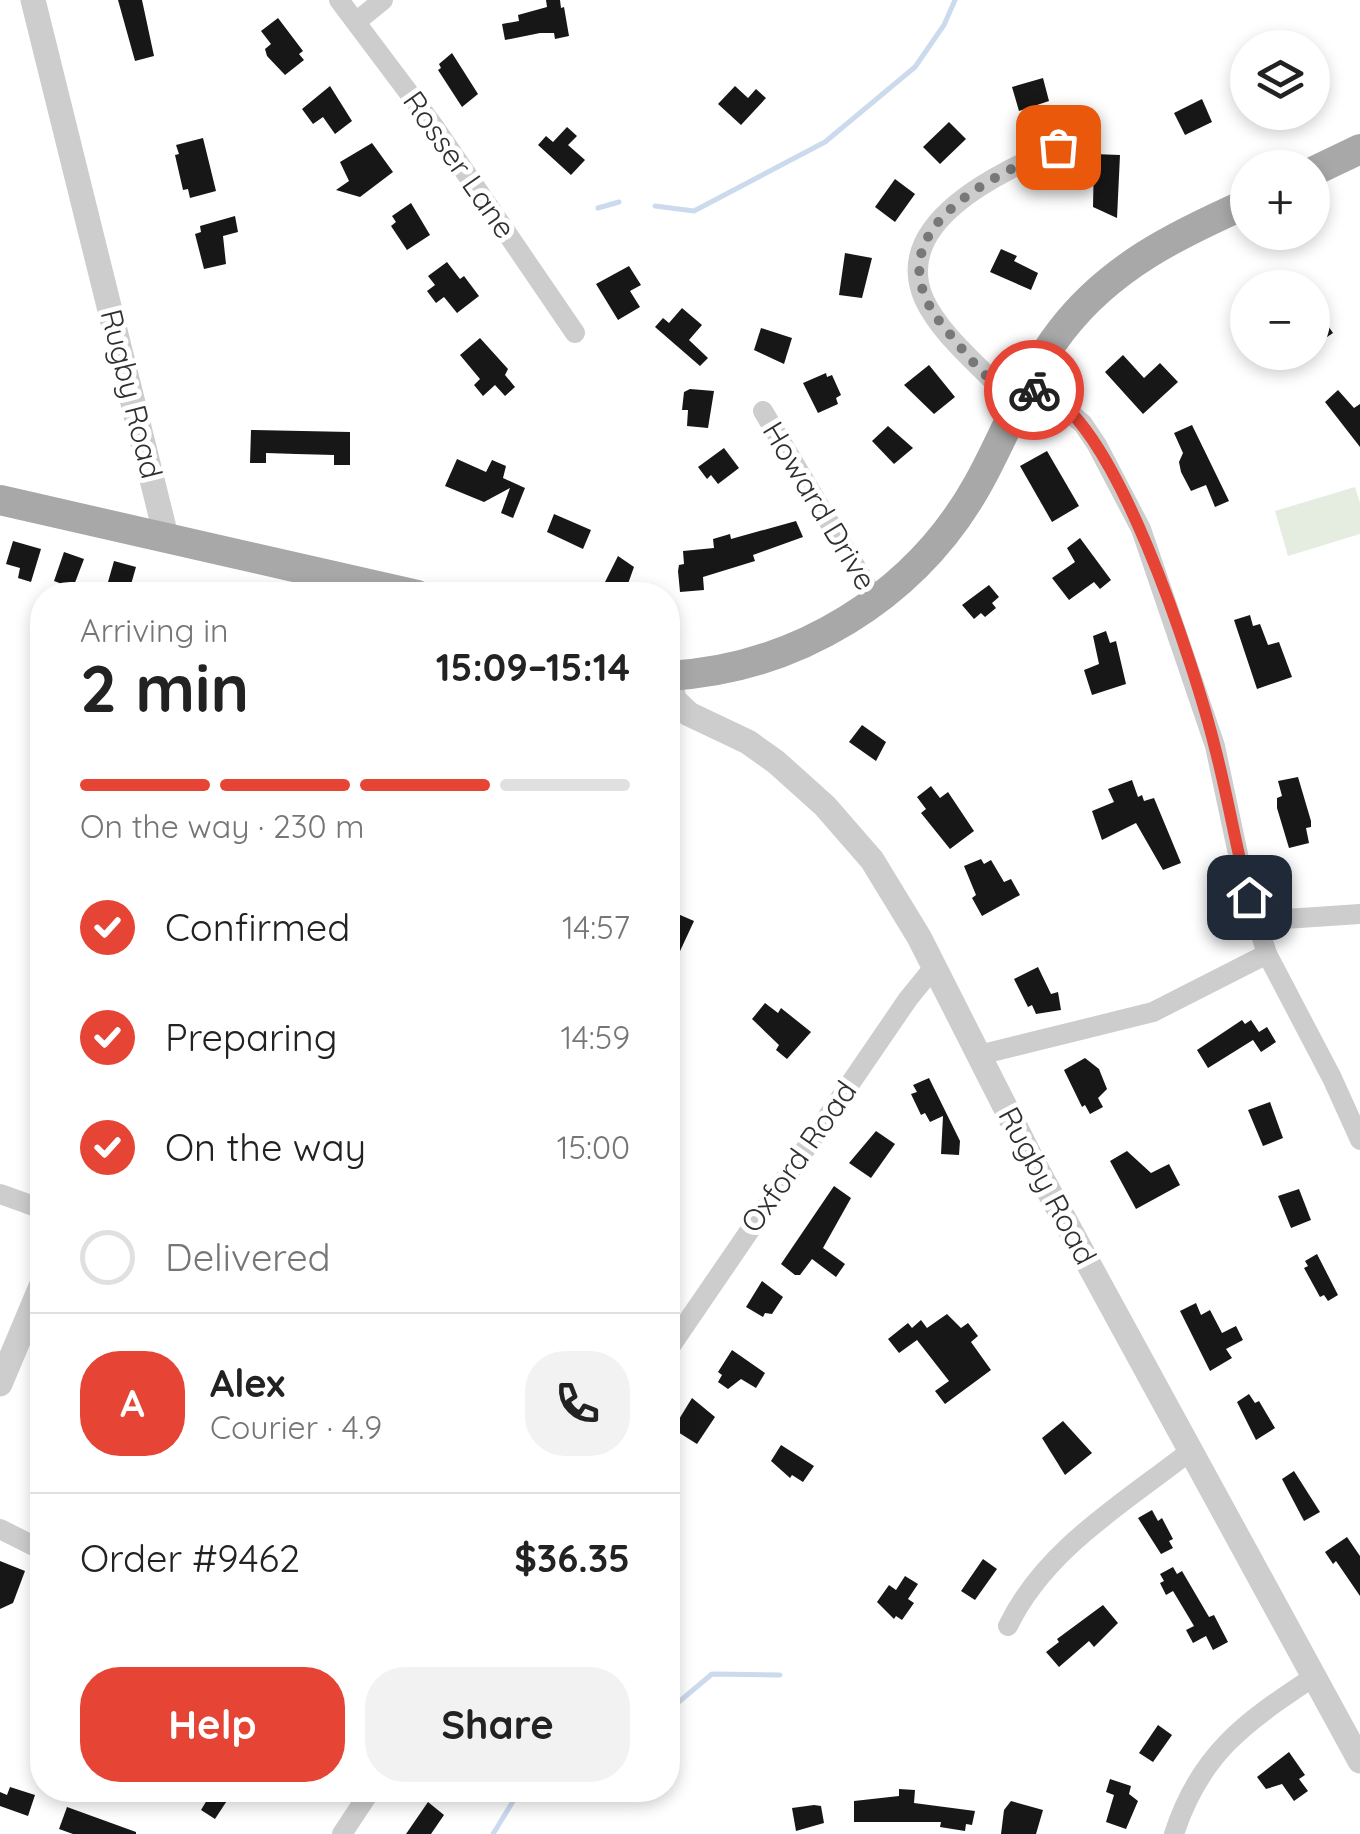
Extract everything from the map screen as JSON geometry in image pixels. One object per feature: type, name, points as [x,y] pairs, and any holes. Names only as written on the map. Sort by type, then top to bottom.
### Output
[{"type":"main road","points":[[1330,164],[1360,150]]},
{"type":"main road","points":[[680,675],[741,667],[773,657],[876,601],[920,563],[961,513],[1062,330],[1118,272],[1179,234],[1230,211]]},
{"type":"main road","points":[[0,500],[321,582]]},
{"type":"street","name":"Rugby Road","points":[[33,0],[167,540]]},
{"type":"street","name":"Rosser Lane","points":[[339,0],[433,125],[575,333]]},
{"type":"street","points":[[356,22],[383,0]]},
{"type":"street","points":[[1058,147],[1011,168],[963,199],[931,230],[919,261],[920,288],[933,315],[999,387],[1008,392],[1045,392],[1083,424],[1136,517],[1215,746],[1267,954],[1360,1140]]},
{"type":"street","name":"Howard Drive","points":[[763,411],[876,601]]},
{"type":"street","name":"Rugby Road","points":[[680,706],[689,714],[748,742],[776,762],[850,832],[872,860],[934,967],[1189,1452],[1360,1761]]},
{"type":"street","points":[[1256,921],[1360,914]]},
{"type":"street","points":[[979,1055],[1153,1012],[1267,954]]},
{"type":"street","name":"Oxford Road","points":[[680,1332],[908,999],[934,967]]},
{"type":"street","points":[[0,1194],[30,1205]]},
{"type":"street","points":[[0,1384],[30,1313]]},
{"type":"street","points":[[1008,1626],[1020,1600],[1051,1562],[1189,1452]]},
{"type":"street","points":[[0,1529],[30,1544]]},
{"type":"street","points":[[1174,1834],[1191,1788],[1219,1749],[1275,1702],[1312,1678]]},
{"type":"street","points":[[342,1834],[364,1802]]},
{"type":"shaded area","points":[[1355,487],[1360,503],[1360,534],[1288,556],[1275,511]]},
{"type":"building","points":[[118,0],[142,0],[154,56],[135,61]]},
{"type":"building","points":[[546,0],[560,0],[569,36],[555,39],[554,33],[540,33],[505,40],[502,24],[519,21],[518,15],[547,7]]},
{"type":"building","points":[[278,18],[303,51],[299,54],[304,60],[285,75],[267,56],[265,49],[271,44],[261,31]]},
{"type":"building","points":[[452,53],[478,94],[462,107],[438,70],[439,64]]},
{"type":"building","points":[[1043,78],[1049,101],[1019,111],[1012,87]]},
{"type":"building","points":[[330,86],[352,121],[335,134],[323,117],[313,124],[302,109]]},
{"type":"building","points":[[735,86],[748,98],[756,89],[766,98],[741,125],[718,104]]},
{"type":"building","points":[[1202,99],[1212,122],[1185,135],[1174,113]]},
{"type":"building","points":[[949,122],[966,139],[940,164],[923,147]]},
{"type":"building","points":[[567,127],[577,136],[568,145],[585,160],[571,175],[538,145],[546,136],[553,142]]},
{"type":"building","points":[[203,138],[216,191],[190,198],[188,189],[183,190],[176,145]]},
{"type":"building","points":[[372,143],[393,172],[360,197],[336,190],[349,181],[340,162]]},
{"type":"building","points":[[1094,154],[1120,155],[1117,218],[1093,207]]},
{"type":"building","points":[[895,179],[915,194],[895,222],[875,207]]},
{"type":"building","points":[[411,203],[430,235],[407,250],[391,226],[396,222],[392,216]]},
{"type":"building","points":[[235,216],[238,232],[223,236],[226,264],[204,269],[195,234],[201,232],[200,226]]},
{"type":"building","points":[[1001,249],[1038,273],[1031,290],[990,272]]},
{"type":"building","points":[[845,253],[872,258],[862,298],[839,295]]},
{"type":"building","points":[[447,262],[479,296],[457,313],[444,297],[436,303],[427,291],[435,285],[428,276]]},
{"type":"building","points":[[629,266],[641,285],[630,291],[640,307],[618,320],[596,284]]},
{"type":"building","points":[[682,308],[702,325],[689,340],[708,358],[700,366],[655,327],[663,318],[669,323]]},
{"type":"building","points":[[761,328],[792,338],[784,364],[754,350]]},
{"type":"building","points":[[480,338],[508,369],[505,375],[515,387],[505,396],[495,385],[483,396],[474,385],[480,379],[460,355]]},
{"type":"building","points":[[1123,355],[1144,378],[1160,363],[1178,382],[1143,414],[1105,372]]},
{"type":"building","points":[[929,365],[955,397],[934,414],[904,385]]},
{"type":"building","points":[[826,373],[827,377],[832,375],[841,395],[836,398],[838,404],[818,413],[803,383]]},
{"type":"building","points":[[1338,390],[1354,408],[1360,404],[1360,447],[1325,402]]},
{"type":"building","points":[[714,391],[708,428],[687,426],[688,410],[682,410],[684,392]]},
{"type":"building","points":[[1192,425],[1229,501],[1215,507],[1206,485],[1191,491],[1181,472],[1179,462],[1183,453],[1174,433]]},
{"type":"building","points":[[888,426],[913,448],[894,464],[872,441]]},
{"type":"building","points":[[251,430],[350,432],[350,465],[334,465],[334,455],[266,453],[266,463],[250,463]]},
{"type":"building","points":[[724,448],[739,468],[718,484],[711,475],[707,479],[698,467]]},
{"type":"building","points":[[1047,451],[1079,506],[1052,522],[1020,466]]},
{"type":"building","points":[[457,459],[486,472],[492,460],[506,466],[503,478],[525,488],[513,518],[501,513],[510,488],[484,502],[445,486]]},
{"type":"building","points":[[554,514],[591,530],[583,549],[547,532]]},
{"type":"building","points":[[796,521],[803,537],[753,555],[755,561],[703,577],[704,590],[680,592],[678,571],[679,565],[684,564],[683,551],[714,548],[713,539],[730,534],[731,539]]},
{"type":"building","points":[[1080,538],[1111,580],[1100,589],[1094,582],[1069,600],[1052,578],[1075,562],[1067,548]]},
{"type":"building","points":[[13,541],[41,549],[31,582],[18,578],[20,568],[6,564]]},
{"type":"building","points":[[64,552],[84,559],[75,582],[54,581]]},
{"type":"building","points":[[618,556],[634,567],[629,582],[605,582]]},
{"type":"building","points":[[114,561],[136,567],[132,582],[108,582]]},
{"type":"building","points":[[989,585],[999,597],[992,603],[996,608],[985,617],[981,613],[974,619],[962,605]]},
{"type":"building","points":[[1250,615],[1253,626],[1260,624],[1268,645],[1279,642],[1292,677],[1257,689],[1234,620]]},
{"type":"building","points":[[1106,631],[1110,643],[1116,641],[1126,684],[1092,695],[1084,670],[1099,664],[1093,636]]},
{"type":"building","points":[[862,725],[886,742],[876,761],[849,742]]},
{"type":"building","points":[[1298,777],[1311,821],[1311,827],[1306,828],[1309,843],[1289,848],[1277,808],[1277,798],[1282,796],[1278,781]]},
{"type":"building","points":[[1132,780],[1138,797],[1142,795],[1144,801],[1154,798],[1181,863],[1163,870],[1136,823],[1102,840],[1092,811],[1114,802],[1108,789]]},
{"type":"building","points":[[931,786],[940,798],[948,792],[974,831],[950,849],[921,813],[926,809],[917,797]]},
{"type":"building","points":[[981,859],[984,864],[991,860],[1004,882],[1011,879],[1020,895],[982,916],[972,898],[976,895],[964,866]]},
{"type":"building","points":[[680,915],[694,921],[680,951]]},
{"type":"building","points":[[1038,967],[1051,994],[1058,992],[1061,1010],[1036,1014],[1032,1005],[1028,1007],[1014,979]]},
{"type":"building","points":[[765,1003],[778,1013],[781,1008],[811,1032],[787,1059],[776,1050],[779,1045],[752,1019]]},
{"type":"building","points":[[1242,1020],[1245,1024],[1251,1020],[1259,1032],[1267,1027],[1276,1042],[1261,1052],[1253,1040],[1208,1068],[1197,1050]]},
{"type":"building","points":[[1085,1058],[1099,1069],[1107,1089],[1098,1098],[1103,1107],[1090,1114],[1085,1105],[1082,1107],[1064,1070]]},
{"type":"building","points":[[929,1078],[960,1141],[959,1155],[941,1154],[943,1116],[930,1122],[925,1113],[921,1115],[911,1094],[917,1092],[913,1085]]},
{"type":"building","points":[[1270,1102],[1283,1138],[1263,1146],[1248,1110]]},
{"type":"building","points":[[876,1131],[895,1144],[871,1178],[849,1163]]},
{"type":"building","points":[[1127,1151],[1151,1173],[1169,1164],[1180,1185],[1136,1209],[1110,1161]]},
{"type":"building","points":[[834,1186],[851,1198],[823,1248],[845,1264],[836,1277],[812,1259],[800,1275],[795,1275],[781,1264]]},
{"type":"building","points":[[1299,1189],[1311,1220],[1291,1228],[1278,1196]]},
{"type":"building","points":[[1317,1254],[1338,1295],[1328,1301],[1324,1295],[1320,1297],[1304,1268],[1308,1266],[1305,1261]]},
{"type":"building","points":[[762,1281],[783,1297],[772,1314],[765,1313],[763,1317],[746,1307]]},
{"type":"building","points":[[1196,1303],[1201,1315],[1210,1310],[1222,1333],[1236,1326],[1243,1340],[1226,1349],[1232,1358],[1210,1371],[1180,1311]]},
{"type":"building","points":[[947,1314],[961,1328],[968,1323],[978,1336],[971,1342],[991,1370],[945,1404],[935,1391],[949,1381],[917,1340],[899,1353],[888,1339],[908,1323],[912,1328],[921,1320],[927,1328]]},
{"type":"building","points":[[732,1350],[765,1373],[756,1388],[741,1379],[728,1389],[718,1382],[722,1375],[718,1372]]},
{"type":"building","points":[[1249,1394],[1255,1403],[1259,1401],[1275,1428],[1256,1440],[1237,1402]]},
{"type":"building","points":[[692,1398],[715,1417],[697,1444],[680,1433],[680,1418]]},
{"type":"building","points":[[1063,1421],[1092,1453],[1065,1475],[1042,1438]]},
{"type":"building","points":[[781,1445],[814,1466],[803,1482],[792,1475],[790,1478],[771,1461]]},
{"type":"building","points":[[1294,1471],[1320,1512],[1304,1521],[1282,1479]]},
{"type":"building","points":[[1152,1510],[1158,1521],[1162,1518],[1173,1539],[1169,1541],[1173,1548],[1161,1554],[1138,1518]]},
{"type":"building","points":[[1347,1537],[1360,1556],[1360,1596],[1336,1561],[1333,1564],[1325,1552]]},
{"type":"building","points":[[983,1559],[997,1569],[975,1600],[961,1591]]},
{"type":"building","points":[[0,1561],[25,1571],[13,1603],[0,1609]]},
{"type":"building","points":[[1173,1567],[1177,1574],[1182,1571],[1228,1642],[1213,1650],[1206,1636],[1193,1643],[1186,1630],[1194,1626],[1173,1591],[1166,1595],[1160,1583],[1164,1581],[1160,1574]]},
{"type":"building","points":[[905,1576],[918,1584],[908,1599],[914,1603],[902,1620],[896,1616],[894,1619],[877,1602],[889,1585],[896,1590]]},
{"type":"building","points":[[1103,1605],[1118,1623],[1094,1647],[1089,1641],[1059,1667],[1046,1652],[1059,1642],[1057,1639]]},
{"type":"building","points":[[1158,1725],[1172,1735],[1153,1762],[1139,1753]]},
{"type":"building","points":[[1289,1752],[1305,1775],[1299,1779],[1308,1791],[1294,1801],[1282,1784],[1266,1789],[1257,1777]]},
{"type":"building","points":[[1110,1779],[1131,1786],[1129,1794],[1138,1801],[1126,1829],[1106,1822],[1114,1795],[1106,1792]]},
{"type":"building","points":[[10,1787],[30,1793],[33,1802],[28,1816],[0,1806],[0,1792],[7,1795]]},
{"type":"building","points":[[899,1789],[915,1790],[914,1803],[975,1811],[972,1825],[966,1824],[965,1831],[940,1827],[941,1822],[854,1822],[854,1801],[899,1796]]},
{"type":"building","points":[[1011,1801],[1043,1810],[1036,1834],[1001,1834],[1004,1810]]},
{"type":"building","points":[[206,1802],[226,1802],[215,1819],[201,1810]]},
{"type":"building","points":[[428,1802],[444,1815],[431,1834],[406,1834]]},
{"type":"building","points":[[821,1806],[824,1823],[796,1831],[792,1808]]},
{"type":"building","points":[[67,1807],[136,1834],[73,1834],[59,1829]]},
{"type":"waterway","points":[[655,206],[694,211],[825,142],[915,67],[944,25],[955,0]]},
{"type":"waterway","points":[[598,208],[619,202]]},
{"type":"waterway","points":[[680,1701],[712,1674],[780,1675]]},
{"type":"waterway","points":[[493,1834],[513,1802]]},
{"type":"way so far","points":[[1034,390],[1008,392],[969,356],[924,300],[919,261],[931,230],[963,199],[989,180],[1058,147]]},
{"type":"route","points":[[1034,390],[1045,392],[1083,424],[1125,493],[1141,530],[1215,746],[1249,897]]}]
